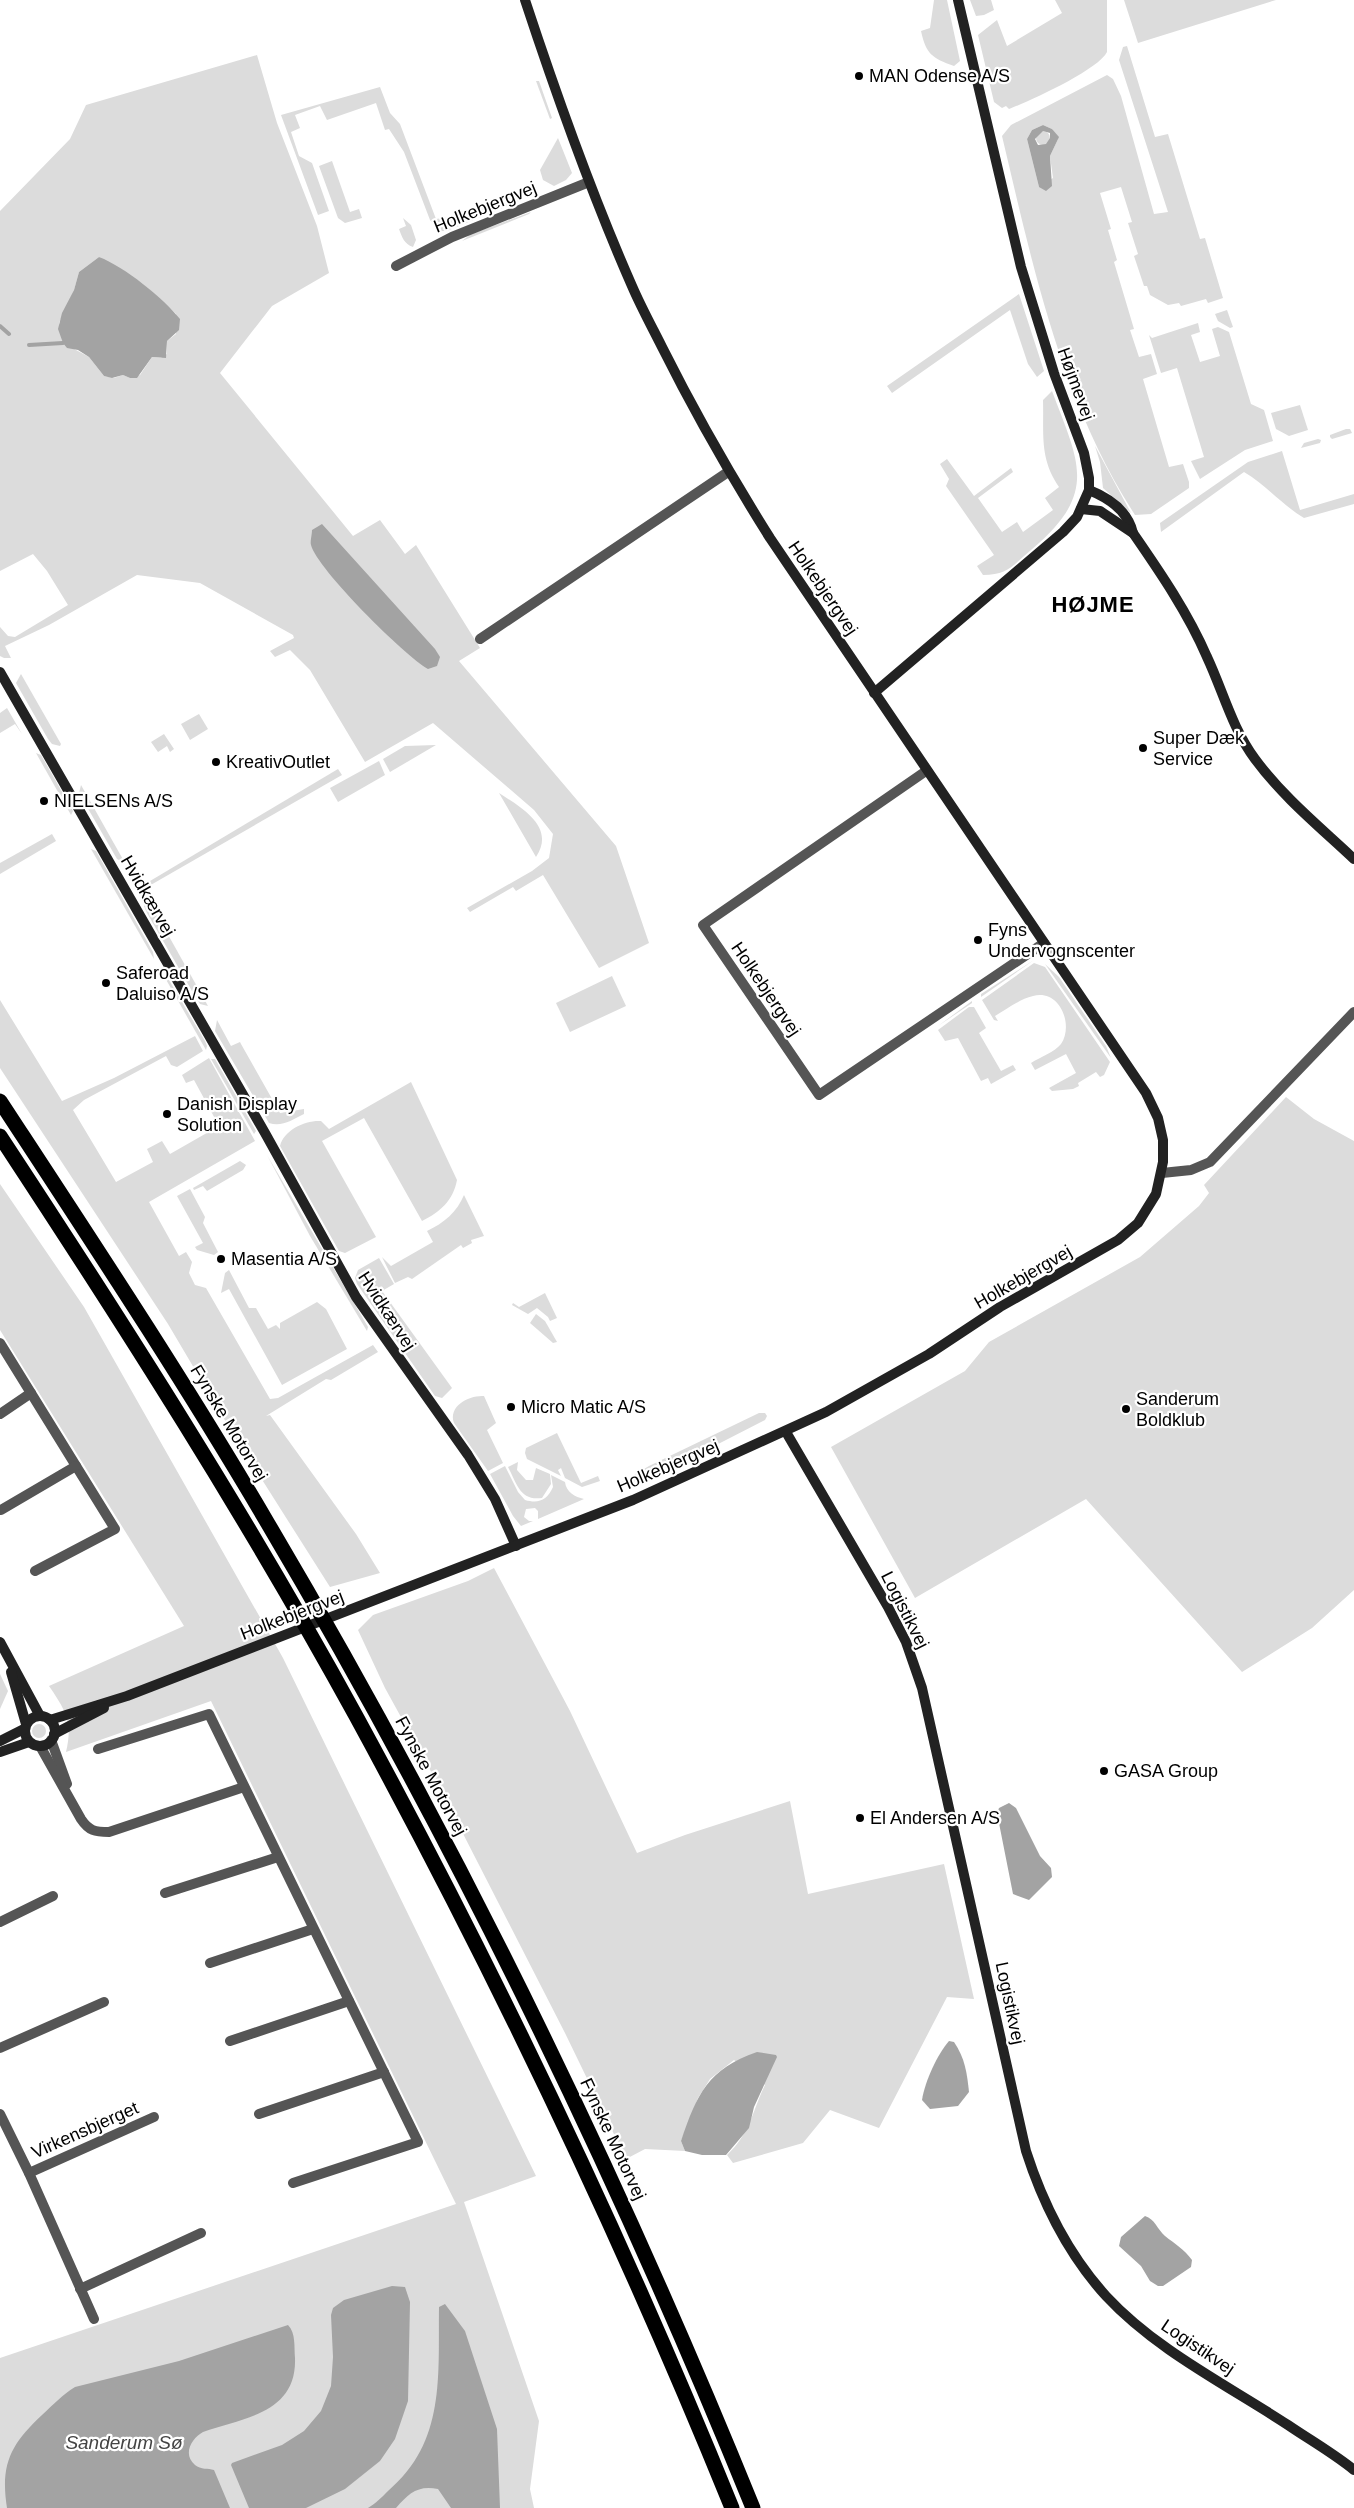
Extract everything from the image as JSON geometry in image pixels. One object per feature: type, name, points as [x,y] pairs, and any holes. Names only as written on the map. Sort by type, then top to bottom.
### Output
[{"type":"highway","name":"Fynske Motorvej","points":[[0,1101],[132,1303],[238,1474],[372,1706],[462,1873],[537,2021],[664,2295],[753,2508]]},
{"type":"highway","points":[[0,1136],[186,1423],[355,1715],[467,1926],[569,2134],[646,2304],[732,2508]]},
{"type":"street","name":"Holkebjergvej","points":[[45,1718],[127,1696],[516,1546],[650,1493],[786,1432],[826,1412],[928,1354],[1000,1307],[1118,1240],[1135,1226],[1146,1213],[1156,1194],[1162,1173],[1163,1140],[1153,1105],[926,771],[728,472],[632,288],[563,113],[525,0]]},
{"type":"street","name":"Højmevej","points":[[874,693],[1063,532],[1077,518],[1089,490],[1089,478],[1084,452],[1054,373],[1021,267],[958,0]]},
{"type":"street","name":"Holkebjergvej","points":[[396,266],[452,237],[589,182]]},
{"type":"street","points":[[480,639],[728,472]]},
{"type":"street","points":[[1089,490],[1103,496],[1130,520],[1133,533],[1182,609],[1207,656],[1231,718],[1254,758],[1278,787],[1354,859]]},
{"type":"street","points":[[1081,509],[1100,512],[1133,533]]},
{"type":"street","name":"Hvidkærvej","points":[[0,672],[260,1125],[356,1297],[468,1455],[495,1499],[516,1546]]},
{"type":"street","name":"Holkebjergvej","points":[[926,771],[703,925],[819,1095],[1044,943]]},
{"type":"street","points":[[1162,1173],[1191,1170],[1210,1162],[1354,1012]]},
{"type":"street","points":[[0,1343],[114,1529],[35,1571]]},
{"type":"street","points":[[0,1414],[31,1393]]},
{"type":"street","name":"Logistikvej","points":[[786,1432],[888,1607],[906,1642],[922,1688],[1026,2151],[1039,2188],[1057,2227],[1102,2291],[1142,2329],[1354,2470]]},
{"type":"street","points":[[1,1510],[76,1466]]},
{"type":"street","points":[[1,1645],[45,1718],[55,1729],[53,1737],[75,1806]]},
{"type":"street","points":[[1,1645],[29,1742]]},
{"type":"street","name":"Holkebjergvej","points":[[53,1737],[127,1696]]},
{"type":"street","points":[[98,1750],[209,1714],[418,2142],[293,2183]]},
{"type":"street","points":[[0,1741],[25,1726],[32,1718],[45,1718]]},
{"type":"street","points":[[40,1746],[53,1737]]},
{"type":"street","points":[[0,1752],[29,1742],[40,1746],[87,1828],[95,1832],[109,1832],[244,1787]]},
{"type":"street","points":[[166,1893],[278,1857]]},
{"type":"street","points":[[0,1922],[53,1896]]},
{"type":"street","points":[[210,1963],[313,1929]]},
{"type":"street","points":[[230,2041],[349,2001]]},
{"type":"street","points":[[0,2048],[104,2002]]},
{"type":"street","points":[[259,2114],[384,2072]]},
{"type":"street","name":"Virkensbjerget","points":[[0,2115],[29,2172],[94,2319]]},
{"type":"street","name":"Virkensbjerget","points":[[29,2172],[154,2117]]},
{"type":"street","points":[[80,2289],[201,2233]]},
{"type":"shaded area","points":[[934,0],[947,0],[960,61],[954,66],[931,54],[923,39],[921,31],[930,28]]},
{"type":"shaded area","points":[[970,0],[991,0],[994,10],[984,15],[976,16]]},
{"type":"shaded area","points":[[1055,0],[1107,0],[1107,52],[1101,59],[1078,76],[1009,109],[1006,106],[1002,108],[994,102],[978,35],[997,20],[1007,46],[1062,13]]},
{"type":"shaded area","points":[[1124,0],[1276,0],[1138,43]]},
{"type":"shaded area","points":[[1127,46],[1155,137],[1168,134],[1200,239],[1205,238],[1223,298],[1208,303],[1206,299],[1181,306],[1179,303],[1168,305],[1150,295],[1147,286],[1144,286],[1134,256],[1138,254],[1128,223],[1132,222],[1121,187],[1100,193],[1111,229],[1108,230],[1117,260],[1114,262],[1134,329],[1130,330],[1139,357],[1151,354],[1157,374],[1143,379],[1169,467],[1183,464],[1189,482],[1189,488],[1151,514],[1135,515],[1109,471],[1087,426],[1052,332],[1025,234],[1002,136],[1011,125],[1107,75],[1113,79],[1121,96],[1154,214],[1168,212],[1119,60],[1123,47]],"holes":[[[1043,125],[1052,129],[1058,139],[1050,156],[1053,178],[1039,187],[1027,139],[1032,130]]]},
{"type":"shaded area","points":[[257,55],[277,123],[317,226],[329,273],[272,306],[220,373],[353,536],[380,520],[405,554],[416,545],[480,648],[459,661],[616,846],[649,943],[599,968],[543,875],[516,891],[513,887],[470,912],[467,908],[532,871],[549,858],[553,834],[534,810],[433,723],[365,762],[310,670],[290,650],[275,657],[270,651],[294,638],[293,635],[200,583],[137,575],[49,625],[5,646],[11,658],[0,656],[0,627],[8,636],[15,637],[68,605],[47,571],[33,554],[0,571],[0,211],[70,139],[86,105]],"holes":[[[99,257],[148,288],[176,314],[176,334],[167,341],[167,354],[161,358],[152,357],[140,375],[130,378],[123,375],[114,378],[104,376],[89,357],[63,343],[59,323],[74,290],[79,272]]]},
{"type":"shaded area","points":[[536,81],[539,81],[552,118],[550,119]]},
{"type":"shaded area","points":[[380,87],[390,113],[400,124],[436,219],[456,216],[520,194],[519,201],[447,231],[439,231],[430,220],[404,152],[389,129],[385,130],[376,103],[327,120],[320,106],[295,115],[300,128],[291,132],[299,156],[312,163],[329,211],[318,215],[281,115]]},
{"type":"shaded area","points":[[1040,131],[1046,131],[1050,138],[1046,145],[1040,145],[1036,141],[1036,135]]},
{"type":"shaded area","points":[[558,138],[572,173],[566,180],[554,186],[543,180],[540,170]]},
{"type":"shaded area","points":[[332,161],[350,212],[359,209],[362,218],[345,223],[338,218],[319,166]]},
{"type":"shaded area","points":[[531,212],[529,214],[462,241],[471,234]]},
{"type":"shaded area","points":[[403,218],[411,225],[416,240],[413,247],[405,242],[399,229],[406,226]]},
{"type":"shaded area","points":[[1019,294],[1044,371],[1037,377],[1028,364],[1010,310],[892,393],[887,386]]},
{"type":"shaded area","points":[[1227,310],[1233,327],[1230,328],[1218,321],[1215,314]]},
{"type":"shaded area","points":[[1198,323],[1200,332],[1191,335],[1200,362],[1220,356],[1212,329],[1218,327],[1229,332],[1251,404],[1264,410],[1273,441],[1245,450],[1200,479],[1191,461],[1204,457],[1177,368],[1161,373],[1149,335],[1152,338]]},
{"type":"shaded area","points":[[1052,391],[1070,438],[1075,458],[1077,476],[1075,494],[1067,511],[1053,530],[1014,565],[999,573],[983,575],[977,566],[994,555],[946,486],[949,479],[940,464],[947,459],[974,496],[1011,468],[1013,472],[978,498],[1002,532],[1017,522],[1023,532],[1053,510],[1045,498],[1059,487],[1048,466],[1043,435],[1043,400]]},
{"type":"shaded area","points":[[1300,405],[1308,430],[1289,436],[1276,429],[1271,413]]},
{"type":"shaded area","points":[[1350,429],[1352,433],[1332,439],[1330,437],[1330,435]]},
{"type":"shaded area","points":[[1318,439],[1321,440],[1320,443],[1301,448],[1304,443]]},
{"type":"shaded area","points":[[1095,446],[1131,513],[1103,488],[1100,462]]},
{"type":"shaded area","points":[[1282,451],[1300,510],[1354,494],[1354,504],[1304,518],[1244,472],[1161,532],[1160,523],[1248,462]]},
{"type":"shaded area","points":[[21,674],[61,744],[60,746],[52,744],[48,739],[16,683]]},
{"type":"shaded area","points":[[7,708],[22,734],[15,724],[0,733],[0,713]]},
{"type":"shaded area","points":[[199,714],[208,729],[190,740],[181,724]]},
{"type":"shaded area","points":[[164,734],[174,749],[170,752],[167,746],[158,752],[151,742]]},
{"type":"shaded area","points":[[436,745],[390,772],[383,759],[405,746]]},
{"type":"shaded area","points":[[36,753],[41,755],[73,811],[71,815]]},
{"type":"shaded area","points":[[379,761],[385,775],[338,802],[330,788]]},
{"type":"shaded area","points":[[338,769],[342,775],[142,890],[140,887]]},
{"type":"shaded area","points":[[81,785],[125,863],[117,859],[79,793]]},
{"type":"shaded area","points":[[499,793],[534,819],[542,836],[541,846],[536,857]]},
{"type":"shaded area","points":[[52,834],[56,841],[0,874],[0,863]]},
{"type":"shaded area","points":[[91,849],[96,851],[153,952],[154,959]]},
{"type":"shaded area","points":[[148,899],[208,1006],[200,1004],[196,998],[147,913],[144,906]]},
{"type":"shaded area","points":[[1034,960],[981,997],[981,994]]},
{"type":"shaded area","points":[[1034,963],[1045,967],[1110,1062],[1104,1075],[1100,1077],[1096,1072],[1078,1083],[1079,1086],[1073,1089],[1052,1091],[1049,1088],[1076,1073],[1066,1054],[1035,1070],[1031,1063],[1058,1047],[1065,1036],[1065,1019],[1062,1010],[1051,998],[1042,995],[1028,997],[995,1016],[998,1021],[994,1020],[982,1000]]},
{"type":"shaded area","points":[[1045,964],[1059,977],[1106,1046],[1111,1058]]},
{"type":"shaded area","points":[[164,976],[169,980],[205,1041],[206,1050]]},
{"type":"shaded area","points":[[612,976],[626,1006],[570,1032],[556,1003]]},
{"type":"shaded area","points":[[0,1000],[62,1101],[114,1078],[195,1036],[203,1051],[177,1067],[171,1065],[166,1056],[84,1100],[73,1110],[116,1182],[153,1162],[147,1149],[162,1141],[170,1154],[219,1126],[194,1080],[186,1083],[182,1075],[209,1058],[255,1141],[149,1202],[179,1256],[186,1252],[192,1262],[189,1273],[195,1285],[206,1288],[270,1399],[278,1398],[373,1345],[378,1352],[331,1380],[326,1379],[266,1416],[270,1415],[356,1534],[380,1573],[330,1587],[233,1434],[168,1324],[0,1068]]},
{"type":"shaded area","points":[[972,1001],[972,1003],[938,1026]]},
{"type":"shaded area","points":[[969,1007],[974,1007],[986,1028],[979,1033],[1001,1071],[1013,1065],[1016,1070],[991,1084],[988,1078],[981,1081],[958,1038],[945,1041],[938,1030]]},
{"type":"shaded area","points":[[217,1020],[231,1046],[240,1042],[280,1113],[304,1109],[304,1114],[291,1121],[278,1124],[269,1123],[215,1031]]},
{"type":"shaded area","points":[[211,1059],[215,1059],[256,1131],[254,1134]]},
{"type":"shaded area","points":[[411,1082],[457,1180],[455,1187],[445,1205],[422,1221],[364,1118],[322,1141],[376,1237],[345,1253],[339,1251],[280,1146],[282,1140],[296,1127],[308,1122],[321,1121],[329,1129]]},
{"type":"shaded area","name":"Sanderum Boldklub","points":[[1286,1097],[1314,1119],[1354,1141],[1354,1590],[1312,1628],[1242,1672],[1086,1499],[915,1598],[831,1447],[965,1371],[989,1342],[1140,1257],[1199,1206],[1209,1193],[1204,1185]]},
{"type":"shaded area","points":[[267,1155],[368,1327],[367,1331],[310,1236]]},
{"type":"shaded area","points":[[240,1161],[246,1165],[243,1170],[207,1191],[203,1186],[194,1190],[193,1188]]},
{"type":"shaded area","points":[[0,1184],[84,1307],[283,1658],[536,2176],[464,2202],[539,2421],[530,2489],[534,2508],[0,2508],[0,2358],[456,2204],[211,1701],[66,1752],[69,1733],[66,1717],[64,1710],[49,1686],[184,1626],[0,1330]]},
{"type":"shaded area","points":[[190,1189],[205,1217],[203,1223],[218,1252],[214,1255],[197,1250],[195,1247],[203,1243],[177,1196]]},
{"type":"shaded area","points":[[464,1195],[484,1236],[471,1240],[472,1243],[463,1248],[461,1245],[412,1279],[408,1277],[395,1283],[382,1257],[391,1266],[433,1242],[427,1231],[449,1216],[458,1207]]},
{"type":"shaded area","points":[[379,1258],[394,1284],[382,1291],[452,1388],[442,1398],[435,1396],[357,1284],[355,1278],[358,1270]]},
{"type":"shaded area","points":[[229,1270],[249,1308],[256,1308],[268,1329],[276,1325],[280,1329],[280,1323],[317,1302],[326,1309],[347,1349],[282,1385],[229,1289],[221,1293],[225,1273]]},
{"type":"shaded area","points":[[545,1293],[557,1318],[550,1321],[537,1308],[528,1314],[512,1305],[513,1303],[519,1307]]},
{"type":"shaded area","points":[[536,1314],[545,1321],[557,1342],[553,1343],[530,1323]]},
{"type":"shaded area","points":[[484,1396],[496,1423],[487,1430],[503,1463],[488,1471],[454,1423],[453,1417],[454,1411],[461,1403],[472,1397]]},
{"type":"shaded area","points":[[759,1413],[765,1413],[767,1416],[765,1420],[687,1460],[654,1471],[619,1490],[620,1483],[649,1466]]},
{"type":"shaded area","points":[[557,1433],[581,1483],[598,1476],[600,1481],[582,1487],[565,1478],[561,1468],[558,1470],[561,1476],[527,1459],[526,1448]]},
{"type":"shaded area","points":[[518,1462],[517,1470],[526,1480],[533,1480],[536,1468],[550,1474],[551,1484],[542,1498],[529,1497],[520,1490],[508,1467]]},
{"type":"shaded area","points":[[505,1466],[518,1492],[525,1500],[538,1501],[545,1498],[553,1487],[551,1475],[565,1482],[567,1489],[572,1494],[584,1499],[538,1519],[538,1511],[535,1508],[526,1509],[524,1517],[529,1521],[533,1521],[521,1526],[513,1516],[490,1474]]},
{"type":"shaded area","points":[[494,1568],[570,1711],[637,1853],[685,1835],[790,1801],[808,1894],[944,1864],[974,1999],[947,1997],[879,2128],[830,2110],[803,2143],[733,2163],[727,2155],[746,2131],[765,2085],[734,2060],[710,2079],[698,2098],[681,2141],[685,2151],[645,2149],[626,2159],[565,2033],[434,1777],[385,1688],[358,1630],[373,1615],[468,1581]]},
{"type":"shaded area","points":[[0,1674],[8,1691],[0,1709]]},
{"type":"shaded area","points":[[39,1724],[44,1726],[46,1731],[44,1736],[39,1738],[34,1736],[32,1731],[34,1726]]},
{"type":"water","points":[[1043,125],[1052,129],[1059,137],[1050,156],[1052,186],[1046,191],[1039,187],[1027,139],[1032,130]],"holes":[[[1043,131],[1050,133],[1050,138],[1046,144],[1038,145],[1035,139]]]},
{"type":"water","points":[[99,257],[120,268],[143,284],[180,319],[179,330],[167,341],[166,358],[152,357],[137,378],[123,375],[112,378],[104,376],[89,357],[78,350],[67,348],[58,329],[62,313],[74,290],[79,272]]},
{"type":"water","points":[[322,524],[435,649],[440,657],[437,666],[428,669],[401,648],[363,611],[329,573],[311,545],[312,530]]},
{"type":"water","points":[[1009,1803],[1016,1808],[1040,1856],[1051,1868],[1052,1877],[1029,1900],[1013,1894],[997,1813],[999,1808]]},
{"type":"water","points":[[949,2041],[954,2042],[963,2060],[969,2092],[958,2106],[930,2109],[922,2100],[936,2061]]},
{"type":"water","points":[[757,2052],[776,2055],[777,2057],[754,2107],[749,2128],[726,2155],[702,2155],[685,2151],[681,2141],[699,2097],[707,2085],[727,2066]]},
{"type":"water","points":[[1145,2216],[1151,2219],[1165,2236],[1192,2260],[1191,2267],[1163,2286],[1158,2286],[1150,2281],[1141,2266],[1119,2246],[1121,2237]]},
{"type":"water","name":"Sanderum Sø","points":[[392,2286],[405,2287],[410,2302],[408,2401],[395,2439],[380,2461],[345,2489],[306,2508],[249,2508],[231,2465],[232,2463],[282,2445],[304,2431],[321,2411],[331,2386],[333,2357],[331,2315],[333,2308],[344,2300]]},
{"type":"water","points":[[445,2304],[465,2331],[497,2429],[500,2508],[451,2508],[438,2489],[425,2488],[414,2491],[396,2508],[368,2508],[407,2472],[420,2451],[429,2429],[438,2383],[439,2307]]},
{"type":"water","name":"Sanderum Sø","points":[[288,2325],[293,2336],[295,2358],[293,2376],[287,2391],[278,2402],[251,2417],[203,2432],[195,2438],[190,2447],[189,2456],[197,2467],[214,2470],[230,2508],[7,2508],[5,2479],[10,2456],[15,2446],[42,2415],[62,2396],[75,2387],[179,2361]]},
{"type":"waterway","points":[[0,326],[9,334]]},
{"type":"waterway","points":[[29,345],[63,343]]},
{"type":"place","name":"MAN Odense A/S","points":[[859,76]]},
{"type":"place","name":"Super Dæk Service","points":[[1143,748]]},
{"type":"place","name":"KreativOutlet","points":[[216,762]]},
{"type":"place","name":"NIELSENs A/S","points":[[44,801]]},
{"type":"place","name":"Fyns Undervognscenter","points":[[978,940]]},
{"type":"place","name":"Saferoad Daluiso A/S","points":[[106,983]]},
{"type":"place","name":"Danish Display Solution","points":[[167,1114]]},
{"type":"place","name":"Masentia A/S","points":[[221,1259]]},
{"type":"place","name":"Micro Matic A/S","points":[[511,1407]]},
{"type":"place","name":"Sanderum Boldklub","points":[[1126,1409]]},
{"type":"place","name":"GASA Group","points":[[1104,1771]]},
{"type":"place","name":"El Andersen A/S","points":[[860,1818]]},
{"type":"district","name":"HØJME","points":[[1093,604]]}]
